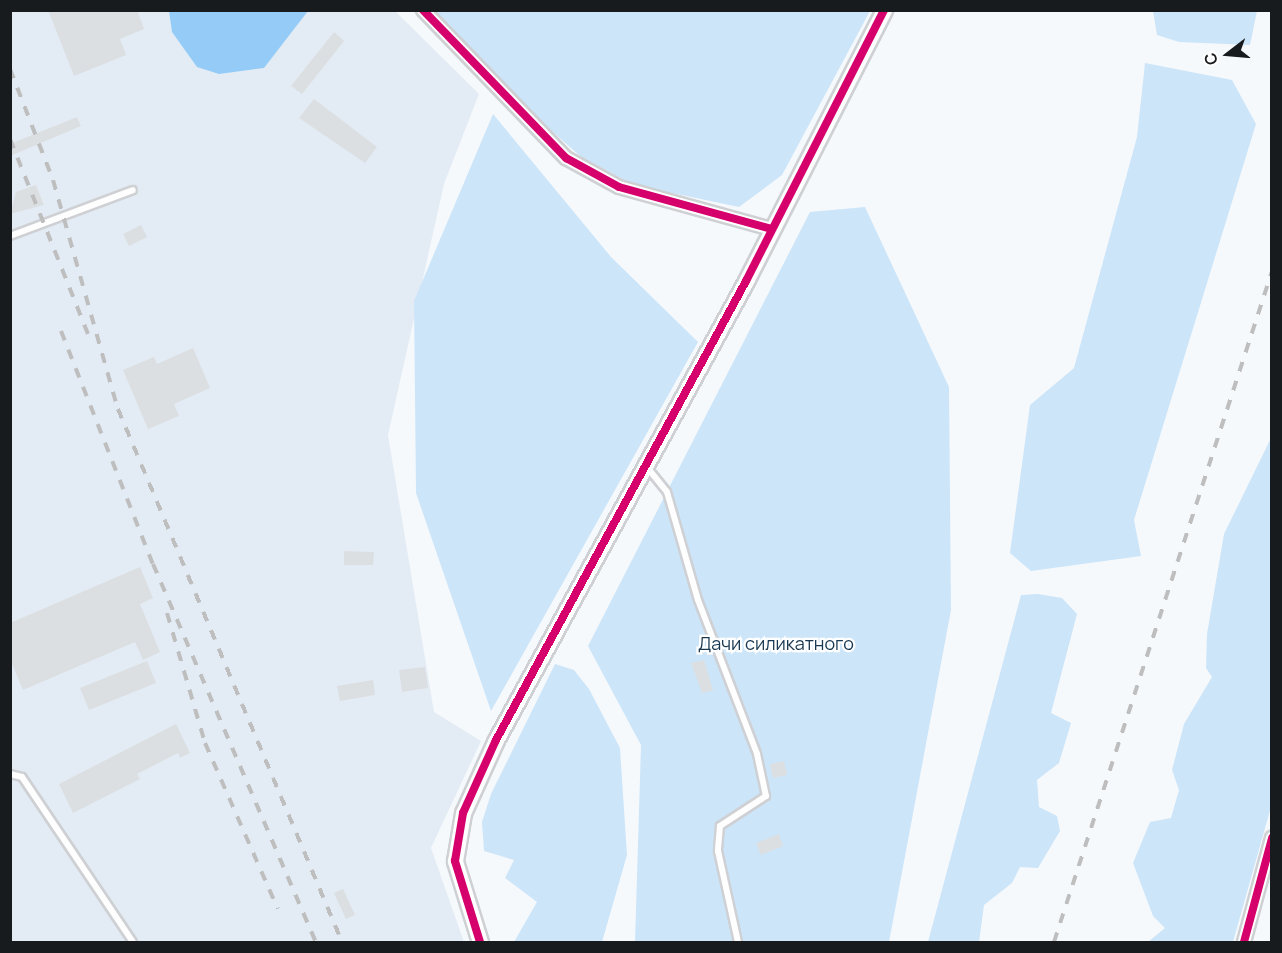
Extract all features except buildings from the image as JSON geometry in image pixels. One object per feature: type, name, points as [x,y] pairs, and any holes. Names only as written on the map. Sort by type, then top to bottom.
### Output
[{"type":"street","points":[[423,10],[566,158],[619,187],[771,229]]},
{"type":"street","points":[[480,942],[455,861],[463,813],[643,463],[771,229],[884,10]]},
{"type":"street","points":[[1244,942],[1272,838]]},
{"type":"lane","points":[[10,236],[133,190]]},
{"type":"lane","points":[[643,463],[667,492],[698,600],[757,754],[766,796],[720,826],[718,852],[738,942]]},
{"type":"lane","points":[[10,774],[22,777],[133,942]]},
{"type":"shaded area","points":[[10,11],[395,11],[479,94],[444,184],[388,435],[434,712],[481,741],[431,848],[464,942],[11,942]]},
{"type":"green space","points":[[1153,10],[1257,11],[1250,45],[1179,42],[1157,35]]},
{"type":"green space","points":[[435,11],[870,11],[782,175],[739,207],[634,185],[580,156],[519,102]]},
{"type":"green space","points":[[1145,63],[1232,80],[1256,124],[1134,520],[1141,556],[1031,571],[1010,553],[1030,405],[1074,368],[1137,137]]},
{"type":"green space","points":[[493,114],[611,257],[698,342],[491,711],[416,493],[414,301]]},
{"type":"green space","name":"Дачи силикатного","points":[[865,207],[949,387],[951,610],[889,942],[635,942],[641,745],[588,646],[810,212]]},
{"type":"green space","points":[[1271,438],[1271,807],[1233,942],[1148,942],[1165,928],[1153,916],[1133,863],[1150,822],[1171,818],[1179,790],[1172,770],[1184,724],[1212,677],[1206,668],[1207,634],[1224,534]]},
{"type":"green space","points":[[1038,594],[1062,598],[1077,614],[1051,713],[1071,723],[1059,763],[1037,780],[1039,807],[1057,816],[1060,831],[1038,868],[1020,867],[1012,883],[984,905],[979,942],[928,942],[1021,595]]},
{"type":"green space","points":[[555,664],[574,670],[589,689],[620,748],[627,855],[602,942],[514,942],[537,902],[505,878],[514,860],[484,851],[482,822],[491,794]]},
{"type":"water","points":[[169,10],[308,11],[264,68],[219,74],[197,67],[172,32]]},
{"type":"railway","points":[[10,69],[53,180],[118,409],[342,942]]},
{"type":"railway","points":[[10,139],[88,334]]},
{"type":"railway","points":[[1054,942],[1272,271]]},
{"type":"railway","points":[[61,331],[153,564],[316,942]]},
{"type":"railway","points":[[167,613],[205,743],[278,909]]},
{"type":"cycle path","points":[[423,10],[566,158],[619,187],[771,229]]},
{"type":"cycle path","points":[[480,942],[455,861],[463,813],[496,740],[746,281],[884,10]]},
{"type":"cycle path","points":[[1244,942],[1272,838]]}]
